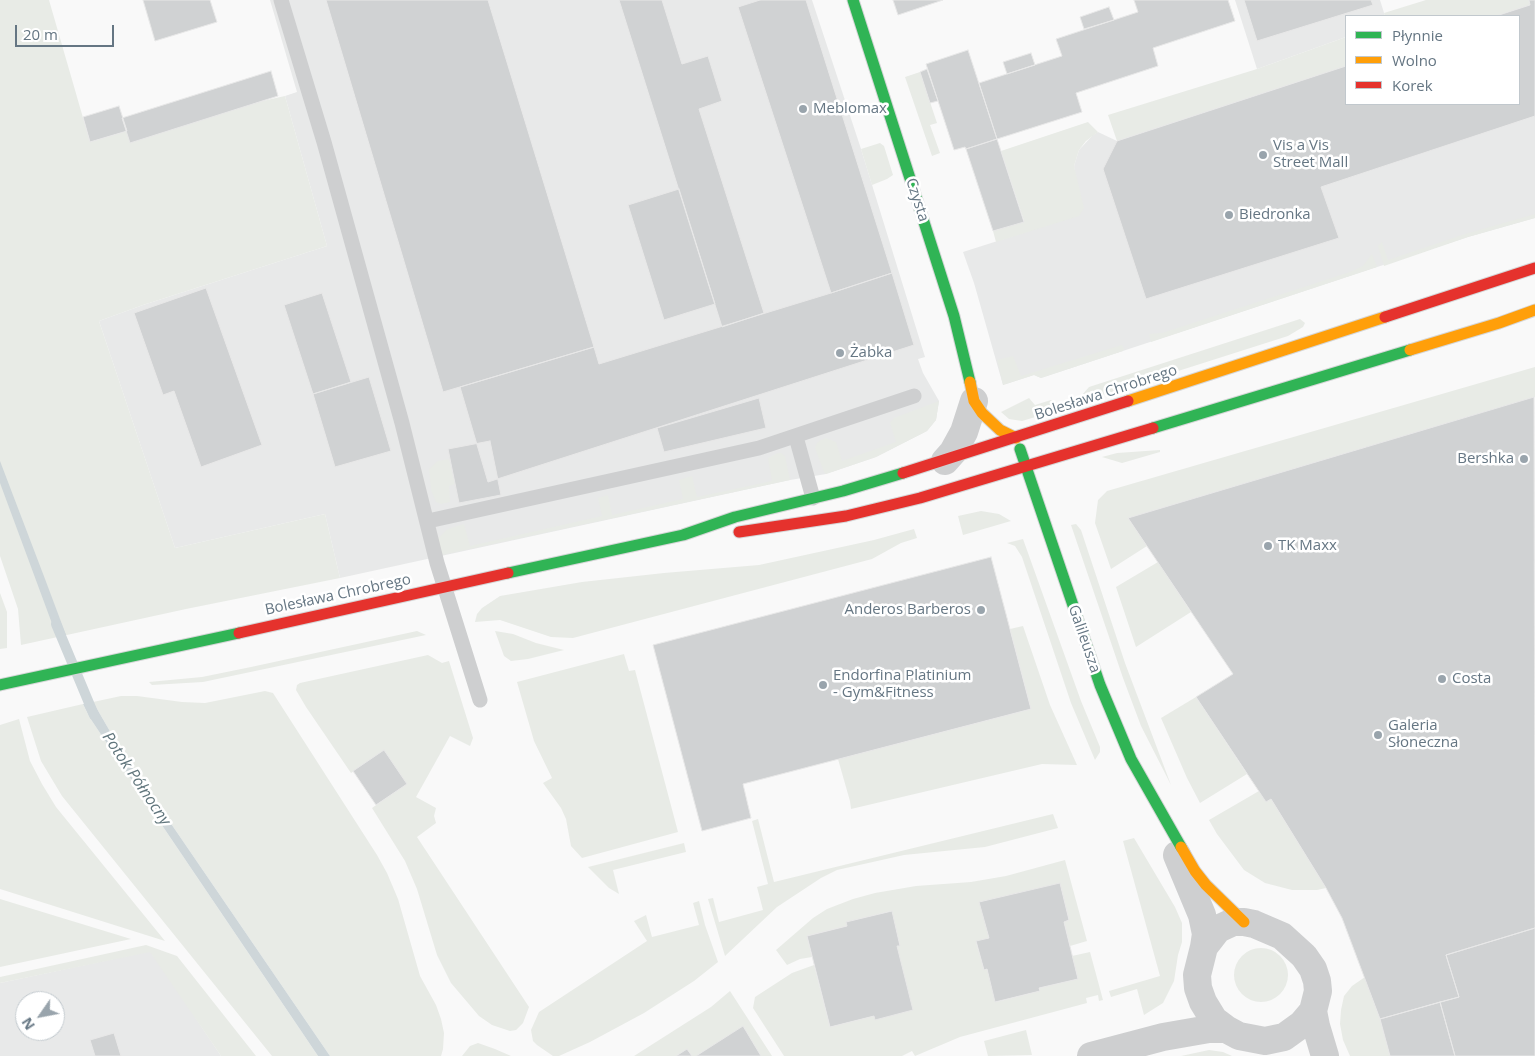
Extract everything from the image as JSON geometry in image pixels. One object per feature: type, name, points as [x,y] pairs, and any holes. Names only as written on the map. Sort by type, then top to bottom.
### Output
[{"type":"street","name":"Czysta","points":[[853,0],[954,316],[974,401],[991,423],[1016,438]]},
{"type":"street","name":"Bolesława Chrobrego","points":[[0,685],[683,535],[735,518],[945,461],[1535,268]]},
{"type":"street","name":"Bolesława Chrobrego","points":[[683,535],[736,532],[787,526],[846,516],[920,498],[1500,323],[1535,310]]},
{"type":"street","points":[[945,461],[962,438],[974,401]]},
{"type":"street","name":"Galileusza","points":[[1016,438],[1100,684],[1131,760],[1171,832],[1206,885],[1244,922]]},
{"type":"street","name":"Galileusza","points":[[1171,832],[1178,858],[1202,915],[1206,934],[1204,948]]},
{"type":"street","points":[[1233,922],[1244,922],[1266,928],[1282,936],[1304,956],[1313,969],[1317,981],[1317,1000],[1313,1011],[1293,1031],[1282,1048],[1239,1036],[1226,1029],[1214,1020],[1198,988],[1197,974],[1204,948],[1218,929],[1233,922]]},
{"type":"street","points":[[1163,1037],[1185,1016],[1198,988]]},
{"type":"street","points":[[1313,1011],[1324,1056]]},
{"type":"street","points":[[1091,1056],[1163,1037],[1209,1029],[1226,1029]]},
{"type":"lane","points":[[281,0],[324,142],[428,521],[437,563],[480,700]]},
{"type":"lane","points":[[428,521],[759,448],[914,396]]},
{"type":"lane","points":[[796,437],[813,498]]},
{"type":"shaded area","points":[[0,0],[49,0],[90,142],[127,131],[285,96],[327,246],[99,321],[175,548],[325,514],[340,578],[21,645],[18,609],[0,556]]},
{"type":"shaded area","points":[[270,0],[812,0],[861,149],[925,357],[918,359],[923,373],[939,401],[936,420],[927,431],[876,457],[826,474],[790,480],[340,578],[325,514],[175,548],[99,321],[327,246],[285,96],[297,92]]},
{"type":"shaded area","points":[[1235,0],[1380,0],[1385,15],[1345,15],[1345,37],[1257,69]]},
{"type":"shaded area","points":[[1426,0],[1529,0],[1530,5],[1499,15],[1385,15],[1384,13]]},
{"type":"shaded area","name":"Vis a Vis Street Mall","points":[[1529,0],[1535,0],[1535,218],[1468,237],[1041,378],[1034,375],[1003,385],[974,283],[963,252],[1079,215],[1074,166],[1079,150],[1093,135],[1098,132],[1117,141],[1345,66],[1345,105],[1520,105],[1520,15],[1499,15],[1530,5]]},
{"type":"shaded area","points":[[1345,37],[1345,66],[1117,141],[1108,115],[1257,69]]},
{"type":"shaded area","points":[[920,72],[937,123],[930,125],[940,153],[932,156],[905,77]]},
{"type":"shaded area","points":[[1088,122],[1098,132],[1086,141],[1079,150],[1074,166],[1084,208],[1079,216],[996,242],[993,231],[1024,221],[1001,151]]},
{"type":"shaded area","points":[[880,143],[884,146],[893,175],[872,185],[861,149]]},
{"type":"shaded area","points":[[1535,214],[1535,218],[1468,237],[1384,266],[1378,246],[1382,242],[1388,260],[1465,234]]},
{"type":"shaded area","points":[[1372,254],[1377,267],[1151,342],[1149,334],[1162,333],[1350,272],[1363,266]]},
{"type":"shaded area","points":[[1300,319],[1305,323],[1303,327],[1288,336],[1084,401],[1082,395],[1089,387]]},
{"type":"shaded area","points":[[1122,345],[1123,351],[1041,378],[1034,375],[1003,385],[997,360],[1013,356],[1021,376]]},
{"type":"shaded area","points":[[1535,367],[1535,397],[1128,518],[1147,546],[1111,569],[1095,523],[1098,500],[1107,491]]},
{"type":"shaded area","points":[[1029,398],[1035,405],[1051,400],[1056,403],[1059,410],[1022,421],[1009,419],[1001,412]]},
{"type":"shaded area","points":[[939,401],[936,420],[927,431],[876,457],[826,474],[824,472],[815,448],[821,440],[826,438],[836,442],[842,461],[896,442],[890,423],[894,418]]},
{"type":"shaded area","points":[[1160,450],[1160,452],[1122,463],[1102,457],[1117,453]]},
{"type":"shaded area","points":[[778,453],[785,456],[790,480],[442,555],[438,538],[448,529],[464,524],[470,546],[602,516],[598,498],[608,495],[612,515],[683,499],[679,480],[692,476],[697,497],[772,481],[768,458]]},
{"type":"shaded area","points":[[449,459],[455,484],[449,486],[450,502],[441,504],[436,502],[431,490],[429,469],[438,461]]},
{"type":"shaded area","points":[[981,511],[999,514],[1011,521],[963,535],[958,516]]},
{"type":"shaded area","points":[[1076,524],[1081,530],[1125,663],[1171,785],[1141,726],[1123,678],[1071,525]]},
{"type":"shaded area","points":[[914,529],[917,538],[901,543],[872,559],[573,638],[551,637],[500,620],[475,622],[477,614],[482,608],[500,596],[582,582],[759,565],[874,540]]},
{"type":"shaded area","points":[[1023,539],[1081,701],[1100,747],[1100,752],[1095,760],[1071,703],[1022,557],[1015,546],[1007,543]]},
{"type":"shaded area","points":[[1158,562],[1191,612],[1136,647],[1116,587]]},
{"type":"shaded area","points":[[0,593],[7,612],[7,648],[0,649]]},
{"type":"shaded area","points":[[1023,626],[1050,705],[1077,765],[1042,764],[851,809],[838,759],[1031,709],[1010,629]]},
{"type":"shaded area","points":[[417,631],[426,635],[203,682],[152,685],[149,682],[202,677]]},
{"type":"shaded area","points":[[495,631],[513,634],[536,643],[564,650],[511,661],[504,656]]},
{"type":"shaded area","points":[[624,654],[629,671],[635,670],[678,832],[582,858],[571,846],[566,819],[561,808],[543,783],[552,778],[534,741],[517,682]]},
{"type":"shaded area","points":[[428,655],[442,663],[449,661],[473,738],[470,746],[450,736],[416,797],[436,808],[434,816],[436,823],[417,837],[529,1007],[523,1023],[516,1030],[510,1031],[492,1025],[479,1016],[451,983],[437,955],[417,889],[405,861],[372,808],[406,784],[384,751],[351,773],[296,690],[297,685],[300,683]]},
{"type":"shaded area","points":[[265,691],[273,693],[387,873],[398,899],[420,976],[436,1005],[441,1019],[444,1033],[441,1056],[330,1056],[122,752],[93,702],[121,696],[137,696],[205,703]]},
{"type":"shaded area","points":[[1196,697],[1247,774],[1200,803],[1161,718]]},
{"type":"shaded area","points":[[83,704],[90,718],[128,775],[318,1056],[272,1056],[62,796],[41,761],[27,717]]},
{"type":"shaded area","points":[[19,719],[30,761],[56,807],[165,941],[0,889],[0,725]]},
{"type":"shaded area","points":[[1259,791],[1271,799],[1326,888],[1292,890],[1265,883],[1244,870],[1217,834],[1209,820]]},
{"type":"shaded area","points":[[1053,814],[1058,828],[985,847],[904,855],[837,870],[821,878],[777,907],[725,956],[708,899],[713,898],[719,922],[763,910],[757,887],[768,884],[752,821],[758,819],[774,882]]},
{"type":"shaded area","points":[[1134,838],[1175,907],[1182,923],[1182,942],[1174,981],[1163,1003],[1144,1015],[1137,989],[1111,997],[1109,991],[1160,976],[1123,841]]},
{"type":"shaded area","points":[[684,843],[686,852],[613,870],[619,894],[609,888],[588,867]]},
{"type":"shaded area","points":[[1065,860],[1087,941],[1070,946],[1064,922],[1069,920],[1060,884],[980,902],[989,938],[976,942],[984,970],[987,969],[996,1002],[1040,991],[1039,988],[1078,979],[1072,956],[1090,952],[1103,1000],[1099,1001],[1098,995],[1086,998],[1087,1003],[960,1037],[915,1056],[912,1051],[902,1056],[784,1056],[753,1008],[755,997],[792,973],[814,965],[830,1027],[874,1016],[897,946],[900,945],[891,911],[847,922],[847,926],[807,936],[812,957],[800,959],[787,965],[776,950],[813,918],[827,909],[853,899],[916,886],[971,882],[1006,876]]},
{"type":"shaded area","points":[[0,899],[131,939],[0,967]]},
{"type":"shaded area","points":[[699,901],[718,962],[694,981],[644,1013],[590,1042],[559,1056],[553,1056],[533,1041],[531,1030],[539,1012],[647,941],[634,921],[646,915],[652,937],[699,925],[693,903]]},
{"type":"shaded area","points":[[146,945],[177,956],[256,1056],[221,1056],[150,952],[0,983],[0,977]]},
{"type":"shaded area","points":[[1261,948],[1271,950],[1280,956],[1286,965],[1288,975],[1286,985],[1280,994],[1271,1000],[1261,1002],[1251,1000],[1242,994],[1236,985],[1234,975],[1236,965],[1242,956],[1251,950]]},
{"type":"shaded area","points":[[151,951],[221,1056],[0,1056],[0,983]]},
{"type":"shaded area","points":[[1365,977],[1380,1019],[1390,1056],[1350,1056],[1343,1040],[1340,1024],[1344,996],[1352,986]]},
{"type":"shaded area","points":[[730,991],[772,1056],[761,1056],[743,1027],[696,1056],[692,1056],[687,1049],[676,1056],[634,1056],[711,1007]]},
{"type":"shaded area","points":[[1026,1030],[1032,1055],[988,1056],[984,1041]]},
{"type":"shaded area","points":[[478,1043],[511,1056],[462,1056],[470,1046]]},
{"type":"shaded area","points":[[1209,1050],[1223,1052],[1232,1056],[1181,1056]]},
{"type":"water","points":[[0,461],[66,635],[57,637],[0,483]]},
{"type":"water","points":[[93,702],[122,752],[330,1056],[318,1056],[128,775],[90,718],[83,704]]},
{"type":"building","points":[[143,0],[210,0],[217,22],[155,41]]},
{"type":"building","points":[[326,0],[488,0],[594,347],[443,392]]},
{"type":"building","points":[[619,0],[662,0],[682,64],[708,56],[722,101],[699,109],[764,313],[722,327]]},
{"type":"building","points":[[760,0],[806,0],[892,273],[831,293],[738,7]]},
{"type":"building","points":[[893,0],[943,0],[898,15]]},
{"type":"building","points":[[1134,0],[1228,0],[1235,21],[1153,48],[1158,66],[1076,93],[1082,112],[997,139],[979,83],[1062,56],[1056,39],[1138,12]]},
{"type":"building","points":[[1244,0],[1371,0],[1373,5],[1257,41]]},
{"type":"building","name":"Vis a Vis Street Mall","points":[[1529,0],[1535,0],[1535,116],[1321,187],[1339,238],[1146,299],[1103,169],[1117,141],[1345,66],[1345,105],[1520,105],[1520,15],[1499,15],[1530,5]]},
{"type":"building","points":[[1109,7],[1114,20],[1084,29],[1080,17]]},
{"type":"building","points":[[968,50],[997,139],[966,149],[965,147],[954,150],[926,64]]},
{"type":"building","points":[[1031,53],[1035,65],[1007,74],[1003,62]]},
{"type":"building","points":[[927,69],[938,101],[930,103],[920,72]]},
{"type":"building","points":[[271,71],[278,96],[130,143],[122,118]]},
{"type":"building","points":[[119,106],[127,131],[90,142],[83,117]]},
{"type":"building","points":[[997,139],[1024,222],[993,231],[966,149]]},
{"type":"building","points":[[679,189],[715,304],[664,320],[628,205]]},
{"type":"building","points":[[892,273],[914,345],[488,482],[460,387],[594,347],[599,364]]},
{"type":"building","points":[[206,288],[262,445],[201,467],[174,391],[163,395],[134,313]]},
{"type":"building","points":[[322,293],[351,382],[313,394],[284,305]]},
{"type":"building","points":[[369,377],[391,451],[335,467],[313,394]]},
{"type":"building","name":"Galeria Słoneczna","points":[[1534,397],[1535,928],[1446,955],[1459,997],[1380,1019],[1342,918],[1326,888],[1271,799],[1266,802],[1196,697],[1233,674],[1128,518]]},
{"type":"building","points":[[759,398],[766,428],[664,452],[657,428]]},
{"type":"building","points":[[490,441],[501,495],[459,503],[448,449]]},
{"type":"building","points":[[991,557],[1031,709],[743,784],[751,818],[702,831],[653,645]]},
{"type":"building","points":[[384,750],[407,784],[376,805],[353,771]]},
{"type":"building","points":[[1060,883],[1069,920],[1064,922],[1078,979],[1039,988],[1040,991],[995,1002],[987,969],[984,970],[976,941],[989,938],[979,902]]},
{"type":"building","points":[[892,911],[900,946],[897,946],[913,1010],[875,1020],[874,1016],[830,1027],[807,936],[847,926],[846,922]]},
{"type":"building","points":[[1535,928],[1535,1056],[1455,1056],[1440,1002],[1459,997],[1446,955]]},
{"type":"building","points":[[1440,1002],[1455,1056],[1390,1056],[1380,1019]]},
{"type":"building","points":[[743,1026],[761,1056],[696,1056]]},
{"type":"building","points":[[114,1033],[121,1056],[95,1056],[90,1040]]},
{"type":"building","points":[[687,1049],[692,1056],[676,1056]]},
{"type":"waterway","name":"Potok Północny","points":[[56,624],[94,715]]},
{"type":"traffic: fast","points":[[853,0],[954,316],[970,382]]},
{"type":"traffic: fast","points":[[1153,428],[1410,350]]},
{"type":"traffic: fast","points":[[1020,449],[1100,685],[1131,759],[1181,847]]},
{"type":"traffic: fast","points":[[508,573],[683,535],[735,517],[843,491],[903,473]]},
{"type":"traffic: fast","points":[[0,685],[239,633]]},
{"type":"traffic: slow","points":[[1410,350],[1535,310]]},
{"type":"traffic: slow","points":[[1128,401],[1385,317]]},
{"type":"traffic: slow","points":[[970,382],[974,401],[982,413],[1000,430],[1016,438]]},
{"type":"traffic: slow","points":[[1181,847],[1206,885],[1244,922]]},
{"type":"traffic: jam","points":[[1385,317],[1535,268]]},
{"type":"traffic: jam","points":[[903,473],[1128,401]]},
{"type":"traffic: jam","points":[[739,532],[846,516],[920,498],[1153,428]]},
{"type":"traffic: jam","points":[[239,633],[508,573]]},
{"type":"place","name":"Meblomax","points":[[803,109]]},
{"type":"place","name":"Vis a Vis Street Mall","points":[[1263,155]]},
{"type":"place","name":"Biedronka","points":[[1229,215]]},
{"type":"place","name":"Żabka","points":[[840,353]]},
{"type":"place","name":"Bershka","points":[[1524,459]]},
{"type":"place","name":"TK Maxx","points":[[1268,546]]},
{"type":"place","name":"Anderos Barberos","points":[[981,610]]},
{"type":"place","name":"Costa","points":[[1442,679]]},
{"type":"place","name":"Endorfina Platinium - Gym&Fitness","points":[[823,685]]},
{"type":"place","name":"Galeria Słoneczna","points":[[1378,735]]}]
